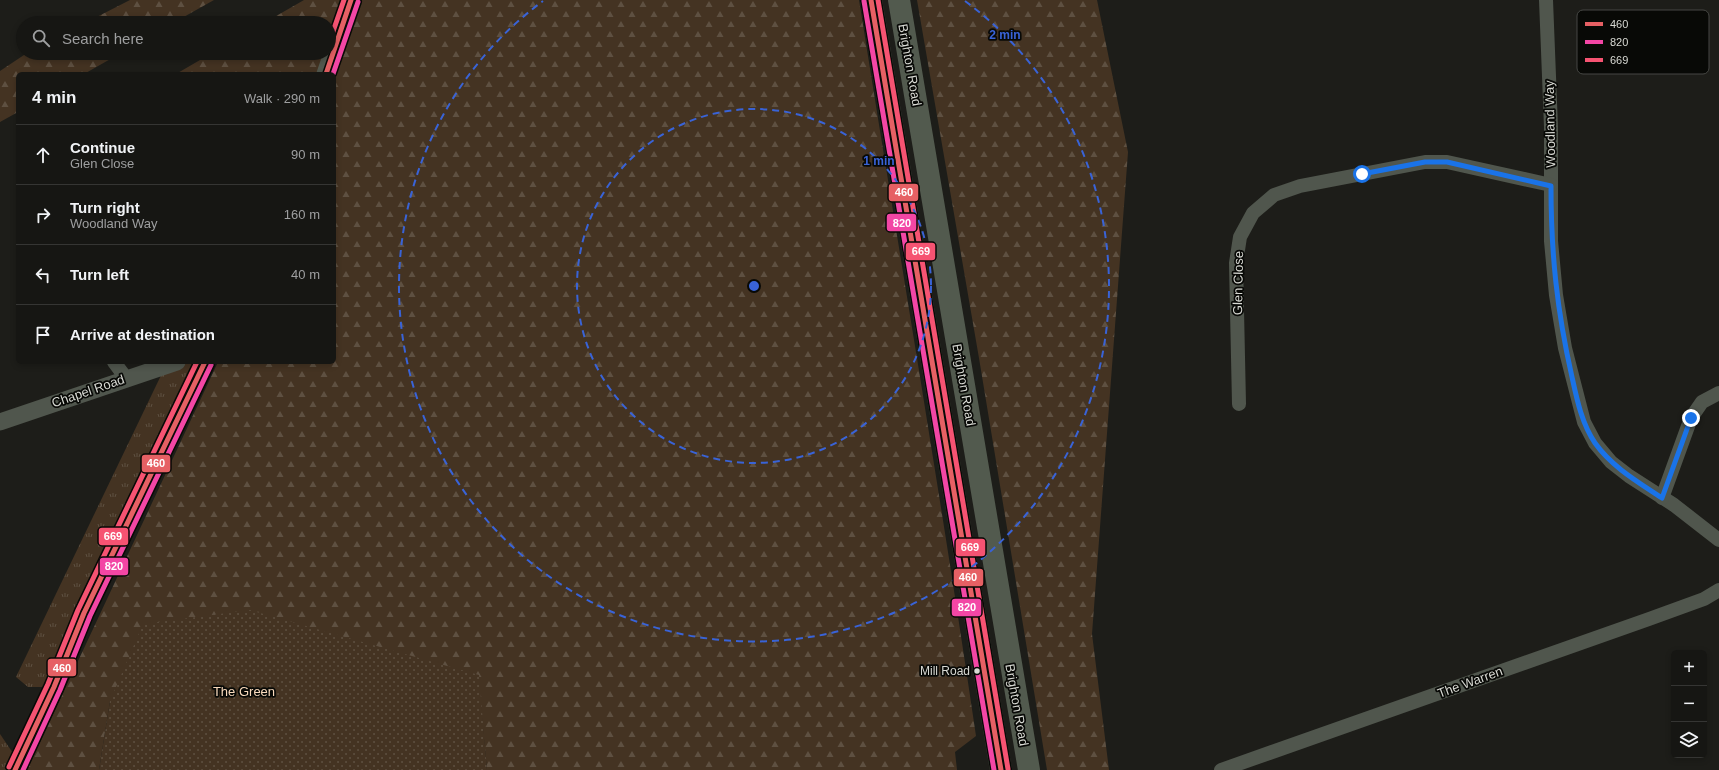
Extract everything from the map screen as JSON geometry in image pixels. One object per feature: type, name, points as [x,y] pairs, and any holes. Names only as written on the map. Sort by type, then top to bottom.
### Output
[{"type":"highway","name":"Brighton Road","points":[[870,0],[1001,770]]},
{"type":"highway","name":"Brighton Road","points":[[899,0],[1028,770]]},
{"type":"main road","points":[[336,46],[352,0]]},
{"type":"main road","points":[[327,72],[331,60]]},
{"type":"main road","points":[[15,770],[54,687],[84,613],[202,364]]},
{"type":"street","name":"Woodland Way","points":[[1546,0],[1551,127],[1551,241],[1556,295],[1565,348],[1584,422],[1595,443],[1611,462],[1719,540]]},
{"type":"street","name":"Glen Close","points":[[1239,404],[1236,263],[1240,237],[1253,213],[1274,195],[1300,186],[1425,162],[1447,162],[1551,186]]},
{"type":"street","points":[[116,364],[126,378]]},
{"type":"street","name":"Chapel Road","points":[[0,422],[171,364]]},
{"type":"street","points":[[1662,498],[1691,418],[1702,402],[1719,393]]},
{"type":"street","name":"The Warren","points":[[1221,770],[1649,618],[1704,598],[1719,590]]},
{"type":"green space","points":[[130,0],[214,0],[185,16],[99,16]]},
{"type":"green space","points":[[304,0],[859,0],[976,736],[955,752],[957,770],[487,770],[478,675],[110,701],[99,770],[27,770],[217,364],[336,364],[336,72],[179,72],[200,60],[336,60],[336,16],[276,16]]},
{"type":"green space","points":[[917,0],[1097,0],[1128,152],[1092,634],[1109,770],[1047,770],[979,358]]},
{"type":"green space","points":[[16,60],[109,60],[88,72],[16,72],[16,113],[0,122],[0,71]]},
{"type":"green space","points":[[195,364],[54,687],[28,687],[16,677],[166,365]]},
{"type":"green space","name":"The Green","points":[[250,610],[479,675],[487,770],[99,770],[110,701],[143,624]]},
{"type":"green space","points":[[0,734],[19,762],[15,770],[0,770]]},
{"type":"transit line","name":"669","points":[[336,23],[344,0]]},
{"type":"transit line","name":"460","points":[[336,44],[351,0]]},
{"type":"transit line","name":"460","points":[[871,0],[1001,770]]},
{"type":"transit line","name":"669","points":[[878,0],[1008,769]]},
{"type":"transit line","name":"820","points":[[864,1],[994,770]]},
{"type":"transit line","name":"820","points":[[334,72],[358,2]]},
{"type":"transit line","name":"460","points":[[327,72],[331,60]]},
{"type":"transit line","name":"669","points":[[9,767],[48,684],[78,610],[196,364]]},
{"type":"transit line","name":"460","points":[[15,770],[54,687],[84,613],[204,364]]},
{"type":"transit line","name":"820","points":[[23,770],[60,690],[90,616],[211,365]]},
{"type":"place","name":"Mill Road","points":[[977,671]]},
{"type":"route","points":[[1362,174],[1425,162],[1447,162],[1551,186],[1551,241],[1556,295],[1565,348],[1584,422],[1595,443],[1611,462],[1662,498],[1683,444],[1691,418]]}]
